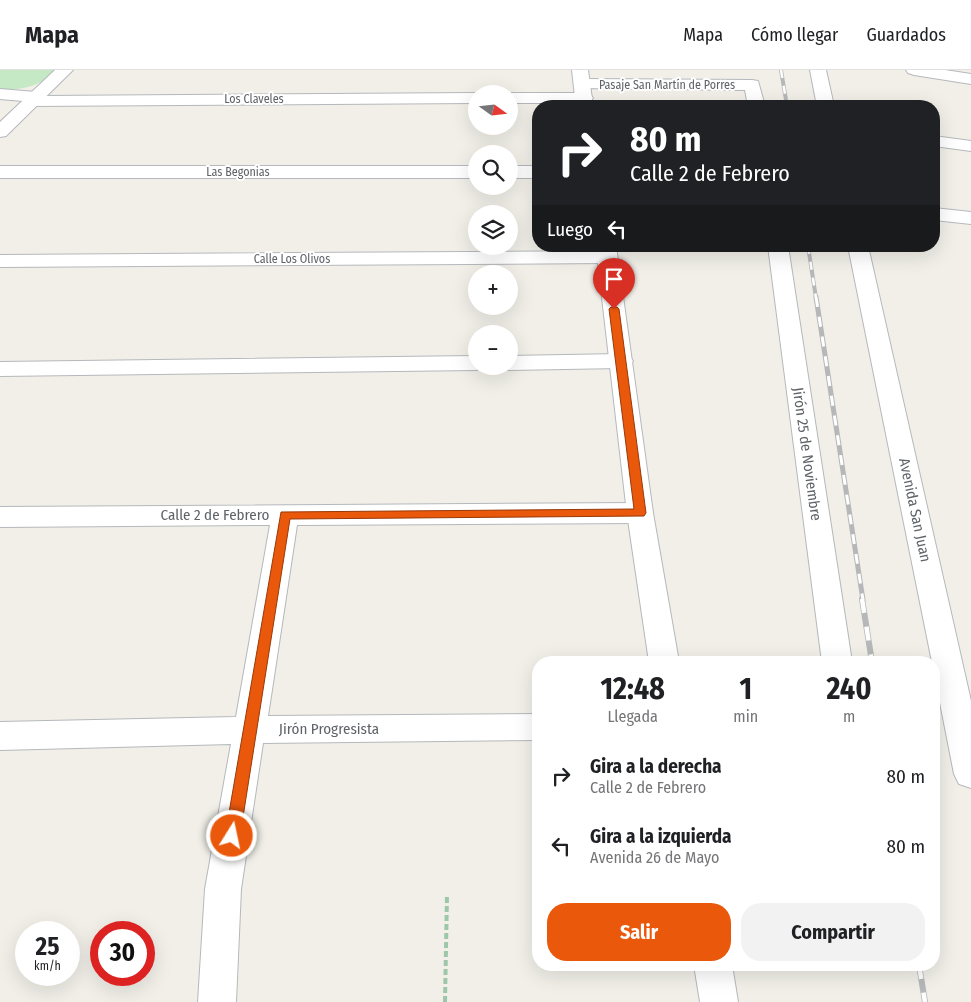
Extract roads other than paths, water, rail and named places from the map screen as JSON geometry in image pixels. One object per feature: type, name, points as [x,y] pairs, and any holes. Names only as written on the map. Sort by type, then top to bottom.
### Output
[{"type":"street","points":[[0,132],[65,70]]},
{"type":"street","points":[[818,70],[825,100]]},
{"type":"street","points":[[914,70],[971,79]]},
{"type":"street","name":"Pasaje San Martín de Porres","points":[[583,90],[752,85],[755,100]]},
{"type":"street","points":[[518,97],[583,90]]},
{"type":"street","name":"Los Claveles","points":[[0,94],[34,99],[468,98]]},
{"type":"street","points":[[940,141],[971,146]]},
{"type":"street","name":"Las Begonias","points":[[0,172],[468,172]]},
{"type":"street","points":[[518,172],[532,172]]},
{"type":"street","points":[[940,215],[971,218]]},
{"type":"street","name":"Jirón 25 de Noviembre","points":[[779,252],[836,656]]},
{"type":"street","name":"Avenida San Juan","points":[[859,252],[971,774]]},
{"type":"street","points":[[599,254],[621,362],[640,513],[663,656]]},
{"type":"street","name":"Calle Los Olivos","points":[[0,260],[599,254]]},
{"type":"street","points":[[518,363],[621,362]]},
{"type":"street","points":[[0,369],[468,363]]},
{"type":"street","name":"Calle 2 de Febrero","points":[[0,516],[640,513]]},
{"type":"street","points":[[217,1002],[223,889],[251,730],[285,515]]},
{"type":"street","name":"Jirón Progresista","points":[[0,736],[251,730],[532,728]]},
{"type":"street","points":[[714,971],[719,1002]]},
{"type":"railway","points":[[781,70],[786,100]]},
{"type":"railway","points":[[809,252],[816,298]]},
{"type":"railway","points":[[816,297],[863,600]]},
{"type":"railway","points":[[862,599],[871,656]]},
{"type":"railway","points":[[920,971],[925,1002]]}]
